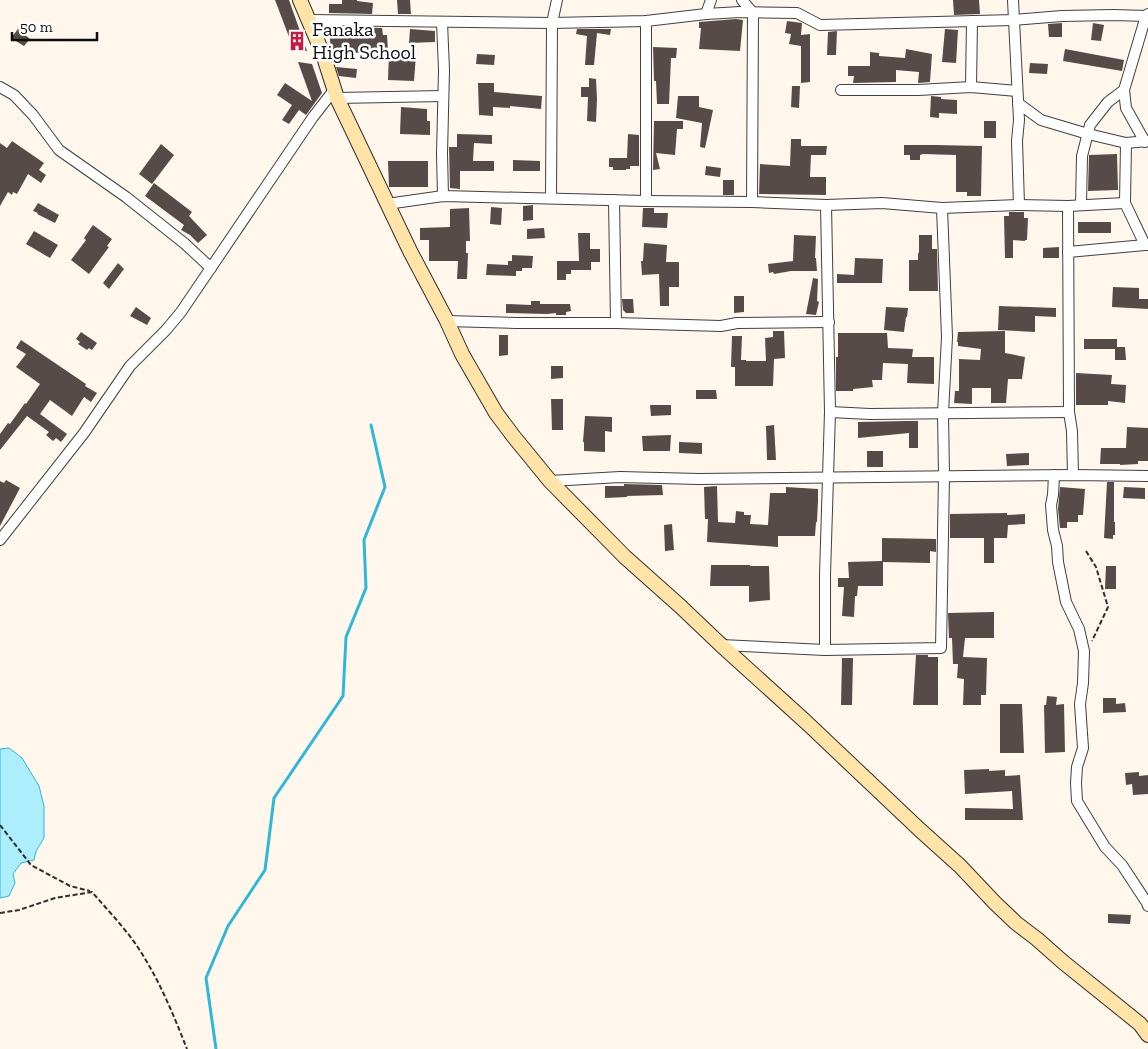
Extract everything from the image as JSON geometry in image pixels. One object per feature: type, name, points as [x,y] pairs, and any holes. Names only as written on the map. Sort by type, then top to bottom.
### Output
[{"type":"main road","points":[[300,0],[310,20],[336,94],[387,204],[462,354],[496,413],[550,481],[625,557],[960,866],[1016,923],[1140,1024],[1148,1035]]},
{"type":"street","points":[[551,198],[552,23],[557,0]]},
{"type":"street","points":[[706,14],[711,0]]},
{"type":"street","points":[[742,0],[753,13],[752,202]]},
{"type":"street","points":[[1013,0],[1019,120],[1017,141],[1019,205]]},
{"type":"street","points":[[310,20],[552,23],[646,21],[706,14],[753,13],[797,14],[820,24],[1147,15],[1124,90],[1126,108],[1146,142],[1126,143],[1041,120],[1018,103]]},
{"type":"street","points":[[646,21],[646,201]]},
{"type":"street","points":[[971,87],[972,21]]},
{"type":"street","points":[[442,22],[444,70],[443,196]]},
{"type":"street","points":[[0,87],[14,95],[33,115],[59,150],[126,196],[212,268]]},
{"type":"street","points":[[841,90],[918,90],[971,87],[1017,91]]},
{"type":"street","points":[[1081,206],[1082,156],[1090,125],[1108,102],[1124,90]]},
{"type":"street","points":[[0,540],[84,433],[130,366],[173,321],[212,268],[313,117],[336,94],[443,96]]},
{"type":"street","points":[[1068,252],[1147,245],[1125,203],[1126,143]]},
{"type":"street","points":[[387,204],[443,196],[826,205],[882,203],[942,208],[1019,205],[1081,206],[1125,203]]},
{"type":"street","points":[[614,200],[616,322]]},
{"type":"street","points":[[825,650],[825,575],[830,412],[826,205]]},
{"type":"street","points":[[1068,206],[1069,412],[1072,431],[1073,475]]},
{"type":"street","points":[[721,645],[825,650],[941,648],[944,476],[943,413],[947,337],[942,208]]},
{"type":"street","points":[[447,321],[516,323],[616,322],[721,326],[828,322]]},
{"type":"street","points":[[830,412],[870,414],[1069,412]]},
{"type":"street","points":[[1054,475],[1051,505],[1058,562],[1066,602],[1079,629],[1084,651],[1080,704],[1082,748],[1076,783],[1077,801],[1105,847],[1122,866],[1148,906]]},
{"type":"street","points":[[550,481],[620,477],[700,479],[828,476],[1148,476]]},
{"type":"path","points":[[1084,659],[1108,607],[1096,567],[1086,551]]},
{"type":"path","points":[[0,825],[31,865],[70,886],[92,892],[132,940],[154,976],[176,1021],[187,1049]]},
{"type":"path","points":[[0,913],[19,910],[55,898],[92,892]]},
{"type":"water","points":[[9,748],[22,758],[39,786],[44,806],[44,838],[36,851],[34,860],[21,863],[13,874],[15,883],[9,896],[0,898],[0,749]]},
{"type":"building","points":[[275,0],[289,0],[307,51],[294,50]]},
{"type":"building","points":[[342,0],[373,3],[372,14],[329,13],[329,4],[342,4]]},
{"type":"building","points":[[397,0],[410,0],[411,14],[398,14]]},
{"type":"building","points":[[953,0],[979,0],[980,14],[954,15]]},
{"type":"building","points":[[743,20],[740,51],[699,49],[701,28],[699,28],[699,22]]},
{"type":"building","points":[[787,21],[802,23],[801,35],[810,34],[810,82],[801,83],[801,46],[789,44],[791,34],[785,33]]},
{"type":"building","points":[[1062,23],[1062,37],[1049,37],[1048,24]]},
{"type":"building","points":[[1093,23],[1104,25],[1101,41],[1091,40]]},
{"type":"building","points":[[329,27],[382,28],[383,35],[387,35],[388,51],[368,51],[368,53],[331,52]]},
{"type":"building","points":[[18,29],[30,39],[24,46],[11,38]]},
{"type":"building","points":[[410,29],[435,31],[435,42],[409,43]]},
{"type":"building","points":[[577,29],[611,29],[610,35],[597,33],[594,65],[585,65],[587,36],[576,34]]},
{"type":"building","points":[[945,29],[958,30],[956,63],[942,62]]},
{"type":"building","points":[[837,31],[836,55],[827,55],[828,32]]},
{"type":"building","points":[[653,47],[677,48],[676,58],[671,58],[669,104],[657,104]]},
{"type":"building","points":[[906,49],[932,54],[930,82],[918,83],[919,72],[896,70],[896,82],[853,83],[854,76],[848,76],[848,66],[870,66],[870,52],[879,53],[879,56],[905,58]]},
{"type":"building","points":[[1065,49],[1124,60],[1122,71],[1063,61]]},
{"type":"building","points":[[389,53],[416,55],[414,81],[388,80]]},
{"type":"building","points":[[477,54],[495,55],[494,65],[476,64]]},
{"type":"building","points":[[298,62],[312,64],[322,93],[306,115],[299,110],[289,124],[282,120],[292,105],[277,95],[285,83],[312,101]]},
{"type":"building","points":[[1030,63],[1048,64],[1047,74],[1029,73]]},
{"type":"building","points":[[336,67],[357,69],[356,78],[339,76]]},
{"type":"building","points":[[589,78],[596,79],[596,122],[587,121],[588,97],[581,97],[581,87],[589,87]]},
{"type":"building","points":[[478,83],[494,83],[494,92],[542,96],[541,109],[510,106],[510,108],[493,107],[493,116],[479,115]]},
{"type":"building","points":[[792,86],[800,86],[799,108],[791,107]]},
{"type":"building","points":[[678,96],[699,96],[699,107],[713,110],[705,148],[700,147],[702,123],[676,118]]},
{"type":"building","points":[[931,96],[957,100],[957,114],[939,113],[939,118],[930,117]]},
{"type":"building","points":[[401,107],[427,109],[427,121],[430,121],[430,135],[400,134]]},
{"type":"building","points":[[654,121],[683,121],[683,129],[677,129],[675,155],[656,153],[660,169],[653,170]]},
{"type":"building","points":[[984,121],[996,121],[996,138],[984,138]]},
{"type":"building","points":[[457,134],[492,135],[492,144],[474,143],[473,161],[494,161],[494,171],[460,171],[460,189],[450,188],[449,147],[457,147]]},
{"type":"building","points":[[628,134],[639,135],[639,166],[630,166],[630,169],[626,170],[613,170],[613,167],[609,167],[609,158],[627,158]]},
{"type":"building","points":[[791,139],[801,139],[801,146],[827,146],[826,155],[811,155],[810,177],[826,177],[826,195],[759,194],[760,164],[790,166]]},
{"type":"building","points":[[12,141],[44,163],[39,170],[46,175],[41,183],[28,174],[17,194],[13,192],[12,195],[8,192],[0,206],[0,143],[7,148]]},
{"type":"building","points":[[161,144],[174,155],[152,184],[139,174]]},
{"type":"building","points":[[904,145],[982,146],[981,196],[967,196],[967,192],[956,192],[956,155],[923,154],[920,155],[920,160],[910,160],[910,155],[904,155]]},
{"type":"building","points":[[1117,154],[1118,190],[1088,191],[1089,155]]},
{"type":"building","points":[[513,160],[540,161],[540,171],[513,171]]},
{"type":"building","points":[[388,161],[428,161],[428,187],[389,187]]},
{"type":"building","points":[[706,166],[721,168],[720,177],[705,175]]},
{"type":"building","points":[[723,180],[734,180],[734,195],[723,195]]},
{"type":"building","points":[[154,183],[192,212],[189,216],[207,235],[198,243],[181,230],[184,225],[145,196]]},
{"type":"building","points":[[38,203],[59,215],[55,223],[33,211]]},
{"type":"building","points":[[533,205],[533,220],[523,221],[523,206]]},
{"type":"building","points":[[491,207],[502,208],[501,225],[490,224]]},
{"type":"building","points":[[469,208],[470,241],[466,241],[466,253],[468,253],[467,279],[457,279],[458,261],[429,261],[429,240],[420,240],[420,228],[450,227],[450,209]]},
{"type":"building","points":[[643,208],[654,208],[654,213],[668,213],[667,228],[642,227]]},
{"type":"building","points":[[1009,212],[1024,212],[1024,218],[1028,218],[1027,240],[1013,240],[1013,258],[1005,258],[1004,216],[1009,216]]},
{"type":"building","points":[[1078,222],[1111,222],[1111,233],[1078,233]]},
{"type":"building","points":[[93,225],[112,239],[107,246],[109,247],[89,274],[71,260],[86,240],[84,238]]},
{"type":"building","points":[[544,228],[545,238],[527,239],[527,229]]},
{"type":"building","points":[[34,231],[58,245],[50,258],[26,244]]},
{"type":"building","points":[[578,233],[590,233],[590,249],[600,249],[600,262],[591,262],[591,270],[571,270],[571,274],[566,274],[566,280],[557,280],[557,261],[579,261]]},
{"type":"building","points":[[794,235],[816,236],[815,258],[817,271],[769,273],[768,264],[793,261]]},
{"type":"building","points":[[919,235],[932,235],[932,249],[937,249],[938,291],[909,291],[909,260],[918,260]]},
{"type":"building","points":[[644,243],[667,245],[666,262],[679,262],[679,287],[669,287],[669,306],[660,306],[659,274],[642,275],[641,261],[643,261]]},
{"type":"building","points":[[1059,247],[1059,258],[1043,258],[1043,248]]},
{"type":"building","points":[[512,255],[533,256],[532,268],[522,268],[522,271],[516,271],[516,276],[486,275],[487,264],[508,265],[508,261],[512,261]]},
{"type":"building","points":[[855,258],[883,259],[882,283],[837,283],[837,274],[854,275]]},
{"type":"building","points":[[118,263],[124,269],[109,289],[103,283]]},
{"type":"building","points":[[813,278],[818,279],[817,301],[819,302],[816,315],[806,314]]},
{"type":"building","points":[[1113,287],[1139,288],[1139,299],[1148,299],[1148,309],[1112,307]]},
{"type":"building","points":[[734,296],[744,296],[744,312],[734,313]]},
{"type":"building","points":[[622,299],[633,299],[634,313],[626,313],[623,310]]},
{"type":"building","points":[[531,301],[540,301],[540,304],[570,304],[571,311],[566,312],[566,315],[556,315],[556,313],[506,313],[506,304],[531,305]]},
{"type":"building","points":[[999,306],[1056,308],[1056,317],[1035,316],[1035,332],[998,330]]},
{"type":"building","points":[[136,307],[151,318],[147,325],[130,316]]},
{"type":"building","points":[[886,307],[908,308],[904,332],[884,330]]},
{"type":"building","points":[[773,331],[784,331],[785,358],[774,359],[773,386],[735,386],[735,367],[731,367],[732,336],[742,336],[741,360],[766,361],[765,338],[773,337]]},
{"type":"building","points":[[1005,331],[1005,353],[1025,357],[1022,379],[1008,379],[1006,403],[991,403],[991,388],[972,388],[972,404],[954,403],[955,391],[959,391],[959,359],[980,360],[981,349],[958,346],[958,332]]},
{"type":"building","points":[[81,332],[97,343],[92,350],[89,348],[87,350],[78,344],[80,342],[76,339]]},
{"type":"building","points":[[838,333],[887,333],[888,348],[913,349],[912,357],[934,357],[934,384],[907,383],[908,364],[883,363],[882,380],[872,380],[873,387],[853,389],[853,391],[836,391]]},
{"type":"building","points":[[499,335],[508,335],[508,355],[499,356]]},
{"type":"building","points":[[1084,339],[1117,339],[1117,347],[1125,347],[1126,360],[1115,360],[1115,349],[1084,349]]},
{"type":"building","points":[[21,340],[97,393],[91,402],[84,397],[72,416],[50,400],[40,414],[67,434],[61,442],[56,438],[53,441],[46,435],[49,432],[27,416],[0,450],[0,434],[26,404],[40,384],[16,367],[26,354],[16,348]]},
{"type":"building","points":[[551,366],[563,366],[563,378],[551,379]]},
{"type":"building","points":[[1076,373],[1112,375],[1111,384],[1126,385],[1125,403],[1108,401],[1108,405],[1076,405]]},
{"type":"building","points":[[696,390],[716,390],[717,399],[696,399]]},
{"type":"building","points":[[551,399],[563,399],[563,430],[552,430]]},
{"type":"building","points":[[650,405],[671,405],[671,415],[651,416]]},
{"type":"building","points":[[585,416],[612,417],[612,432],[605,431],[605,452],[584,451]]},
{"type":"building","points":[[918,421],[918,448],[909,448],[909,433],[858,438],[858,422]]},
{"type":"building","points":[[774,425],[776,460],[767,460],[766,426]]},
{"type":"building","points":[[1127,427],[1148,428],[1148,461],[1138,461],[1138,464],[1100,464],[1101,448],[1126,448]]},
{"type":"building","points":[[671,435],[670,451],[643,451],[642,436]]},
{"type":"building","points":[[679,442],[702,443],[702,454],[679,453]]},
{"type":"building","points":[[867,451],[883,451],[883,467],[867,467]]},
{"type":"building","points":[[1029,453],[1029,465],[1007,466],[1006,454]]},
{"type":"building","points":[[6,480],[20,488],[0,526],[0,481],[4,483]]},
{"type":"building","points":[[1107,482],[1114,482],[1115,535],[1113,535],[1113,539],[1104,538]]},
{"type":"building","points":[[624,484],[662,485],[663,495],[605,498],[605,486],[624,486]]},
{"type":"building","points":[[717,486],[718,522],[735,523],[736,511],[744,512],[744,515],[751,515],[750,524],[768,525],[770,493],[786,493],[786,487],[818,489],[815,536],[778,536],[778,547],[707,542],[708,519],[705,519],[704,487]]},
{"type":"building","points":[[1060,487],[1085,489],[1083,515],[1078,515],[1078,522],[1067,522],[1067,528],[1060,528],[1058,509]]},
{"type":"building","points":[[1124,487],[1145,488],[1145,499],[1123,498]]},
{"type":"building","points":[[1007,513],[1007,515],[1025,514],[1025,524],[1008,525],[1007,538],[994,538],[994,563],[984,563],[984,538],[950,538],[950,514]]},
{"type":"building","points":[[672,524],[674,550],[665,551],[664,525]]},
{"type":"building","points":[[882,538],[936,539],[936,552],[930,551],[930,563],[883,562],[883,586],[858,586],[857,596],[855,596],[854,617],[842,616],[844,587],[838,587],[838,578],[849,578],[848,562],[882,561]]},
{"type":"building","points":[[711,565],[769,566],[770,600],[749,602],[749,586],[710,586]]},
{"type":"building","points":[[1106,566],[1116,566],[1116,589],[1105,589]]},
{"type":"building","points":[[994,612],[994,638],[965,638],[963,657],[987,658],[986,695],[981,695],[981,705],[963,705],[964,679],[957,678],[958,664],[953,664],[952,638],[949,638],[948,613]]},
{"type":"building","points":[[916,655],[938,657],[938,705],[913,705]]},
{"type":"building","points":[[842,658],[853,658],[852,705],[841,705]]},
{"type":"building","points":[[1047,696],[1057,697],[1056,705],[1064,704],[1065,752],[1045,753],[1044,705],[1046,705]]},
{"type":"building","points":[[1103,698],[1116,698],[1116,704],[1125,703],[1126,712],[1103,713]]},
{"type":"building","points":[[1000,704],[1022,704],[1024,753],[1000,753]]},
{"type":"building","points":[[989,769],[989,771],[1005,770],[1005,776],[1020,775],[1023,820],[965,820],[965,808],[1013,809],[1012,791],[965,794],[964,770]]},
{"type":"building","points":[[1139,772],[1139,776],[1148,775],[1148,794],[1133,795],[1132,784],[1126,785],[1125,773]]},
{"type":"building","points":[[1108,914],[1131,915],[1130,924],[1108,923]]},
{"type":"waterway","points":[[216,1049],[206,978],[228,926],[265,870],[274,798],[343,696],[346,637],[366,588],[364,540],[385,487],[371,425]]},
{"type":"place","name":"Fanaka High School","points":[[297,41]]}]
